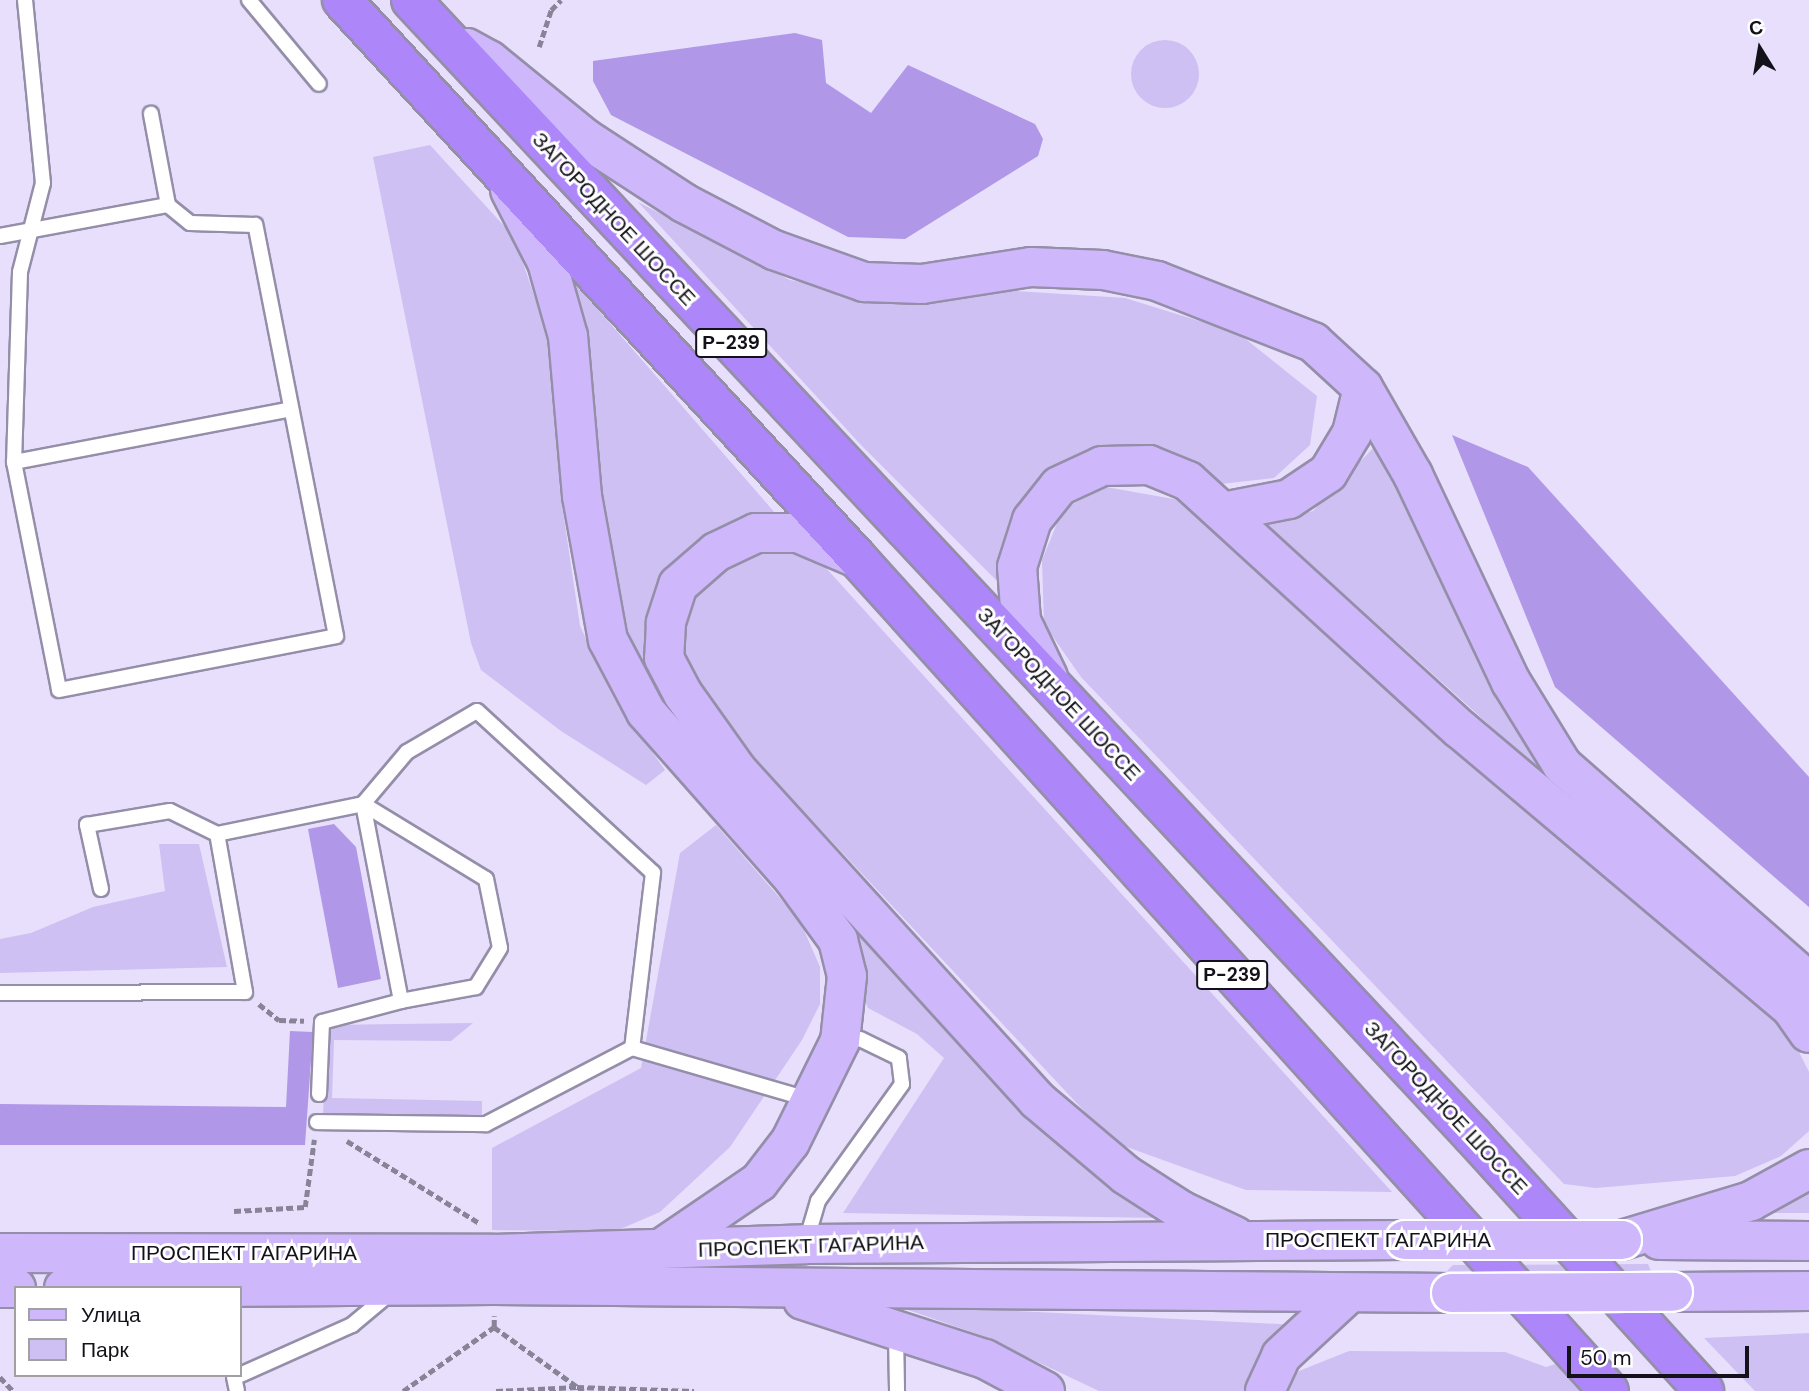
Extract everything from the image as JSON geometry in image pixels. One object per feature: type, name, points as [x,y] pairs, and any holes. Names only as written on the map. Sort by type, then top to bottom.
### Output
[{"type":"highway","name":"Р-239","points":[[342,0],[497,164],[857,558],[1609,1391]]},
{"type":"highway","name":"ЗАГОРОДНОЕ ШОССЕ","points":[[411,0],[1052,685],[1704,1391]]},
{"type":"main road","points":[[441,34],[489,60],[586,139],[652,182],[774,250],[864,282],[922,284],[1031,267],[1103,270],[1157,281],[1313,342],[1363,388],[1413,475],[1511,682],[1562,765],[1809,982]]},
{"type":"main road","points":[[497,164],[547,262],[568,336],[582,496],[608,640],[646,712],[793,878],[838,940],[847,976],[840,1041],[813,1101],[759,1182],[658,1251]]},
{"type":"main road","points":[[1223,512],[1289,499],[1328,473],[1352,433],[1363,388]]},
{"type":"main road","points":[[1052,685],[1021,621],[1017,567],[1032,520],[1059,486],[1102,466],[1149,465],[1188,481],[1460,729],[1792,1009],[1809,1032]]},
{"type":"main road","points":[[857,558],[798,533],[756,533],[716,552],[678,585],[666,623],[664,658],[682,694],[737,770],[1037,1100],[1126,1175],[1182,1211],[1244,1240]]},
{"type":"main road","points":[[1622,1240],[1751,1201],[1809,1169]]},
{"type":"main road","name":"ПРОСПЕКТ ГАГАРИНА","points":[[0,1253],[658,1251],[806,1244],[1244,1240],[1809,1241]]},
{"type":"main road","points":[[758,1286],[896,1327],[985,1359],[1045,1391]]},
{"type":"main road","name":"ПРОСПЕКТ ГАГАРИНА","points":[[242,1287],[758,1286],[1349,1293],[1809,1291]]},
{"type":"main road","points":[[1265,1391],[1281,1356],[1349,1293]]},
{"type":"lane","points":[[25,0],[43,183],[34,231],[20,272],[14,462],[59,690],[336,636],[255,225],[190,223],[168,205],[151,114]]},
{"type":"lane","points":[[249,0],[319,84]]},
{"type":"lane","points":[[0,236],[168,205]]},
{"type":"lane","points":[[14,462],[291,409]]},
{"type":"lane","points":[[101,890],[87,825],[170,811],[217,834],[363,804],[407,752],[477,711],[653,873],[632,1048]]},
{"type":"lane","points":[[363,804],[401,1001]]},
{"type":"lane","points":[[319,1094],[322,1022],[401,1001],[476,987],[499,948],[486,879],[363,804]]},
{"type":"lane","points":[[0,993],[245,992],[217,834]]},
{"type":"lane","points":[[806,1244],[818,1201],[902,1084],[899,1058],[860,1039],[840,1041]]},
{"type":"lane","points":[[317,1122],[486,1124],[632,1048],[813,1101]]},
{"type":"lane","points":[[242,1376],[352,1325],[400,1285]]},
{"type":"lane","points":[[896,1327],[897,1391]]},
{"type":"path","points":[[538,47],[551,10],[561,0]]},
{"type":"path","points":[[245,992],[279,1020],[322,1022]]},
{"type":"path","points":[[234,1211],[305,1207],[317,1122],[481,1224]]},
{"type":"path","points":[[494,1304],[494,1327]]},
{"type":"path","points":[[494,1327],[583,1391]]},
{"type":"path","points":[[403,1391],[494,1327]]},
{"type":"path","points":[[2,1380],[13,1391]]},
{"type":"path","points":[[496,1391],[577,1387],[694,1391]]},
{"type":"green space","points":[[1165,40],[1178,43],[1189,50],[1196,61],[1199,74],[1196,87],[1189,98],[1178,105],[1165,108],[1152,105],[1141,98],[1134,87],[1131,74],[1134,61],[1141,50],[1152,43]]},
{"type":"green space","points":[[430,145],[514,237],[553,350],[560,491],[580,626],[614,698],[665,770],[646,785],[561,731],[481,670],[471,643],[373,157]]},
{"type":"green space","points":[[638,202],[790,280],[911,304],[1001,290],[1125,298],[1238,333],[1317,396],[1310,445],[1274,478],[1212,485],[1157,450],[1120,446],[1065,466],[1032,490],[1006,531],[1003,587],[861,445]]},
{"type":"green space","points":[[568,275],[775,513],[736,519],[668,574],[651,662],[1162,1218],[843,1213],[944,1058],[917,1034],[868,1008],[862,993],[862,948],[833,902],[683,742],[613,614]]},
{"type":"green space","points":[[1378,443],[1597,822],[1265,523],[1313,511]]},
{"type":"green space","points":[[1106,487],[1179,500],[1789,1032],[1809,1072],[1809,1131],[1781,1156],[1735,1176],[1596,1188],[1564,1184],[1081,677],[1044,624],[1042,560],[1063,509]]},
{"type":"green space","points":[[764,553],[801,553],[826,568],[1392,1192],[1246,1190],[1113,1142],[707,708],[678,646],[691,598],[722,568]]},
{"type":"green space","points":[[716,825],[800,921],[820,967],[820,1004],[802,1040],[730,1147],[660,1212],[616,1231],[492,1230],[492,1148],[641,1068],[680,853]]},
{"type":"green space","points":[[159,844],[199,844],[227,967],[0,973],[0,939],[31,933],[93,907],[165,891]]},
{"type":"green space","points":[[473,1023],[451,1041],[334,1040],[332,1098],[482,1101],[482,1116],[323,1115],[327,1025]]},
{"type":"green space","points":[[1809,1182],[1809,1213],[1758,1213]]},
{"type":"green space","points":[[1648,1264],[1651,1271],[1647,1272],[1447,1271],[1453,1265]]},
{"type":"green space","points":[[894,1305],[1299,1325],[1248,1391],[1099,1391],[983,1336]]},
{"type":"green space","points":[[1809,1333],[1809,1391],[1755,1391],[1704,1338]]},
{"type":"green space","points":[[1349,1351],[1505,1352],[1546,1367],[1559,1363],[1582,1391],[1277,1391],[1299,1371]]},
{"type":"shaded area","points":[[795,33],[822,40],[826,83],[871,113],[908,65],[1035,124],[1043,139],[1038,156],[905,239],[848,237],[611,115],[593,81],[593,61]]},
{"type":"shaded area","points":[[1452,435],[1528,467],[1809,777],[1809,907],[1555,687]]},
{"type":"shaded area","points":[[334,824],[356,847],[381,979],[338,988],[308,829]]},
{"type":"shaded area","points":[[290,1031],[313,1032],[305,1145],[0,1145],[0,1104],[286,1107]]}]
